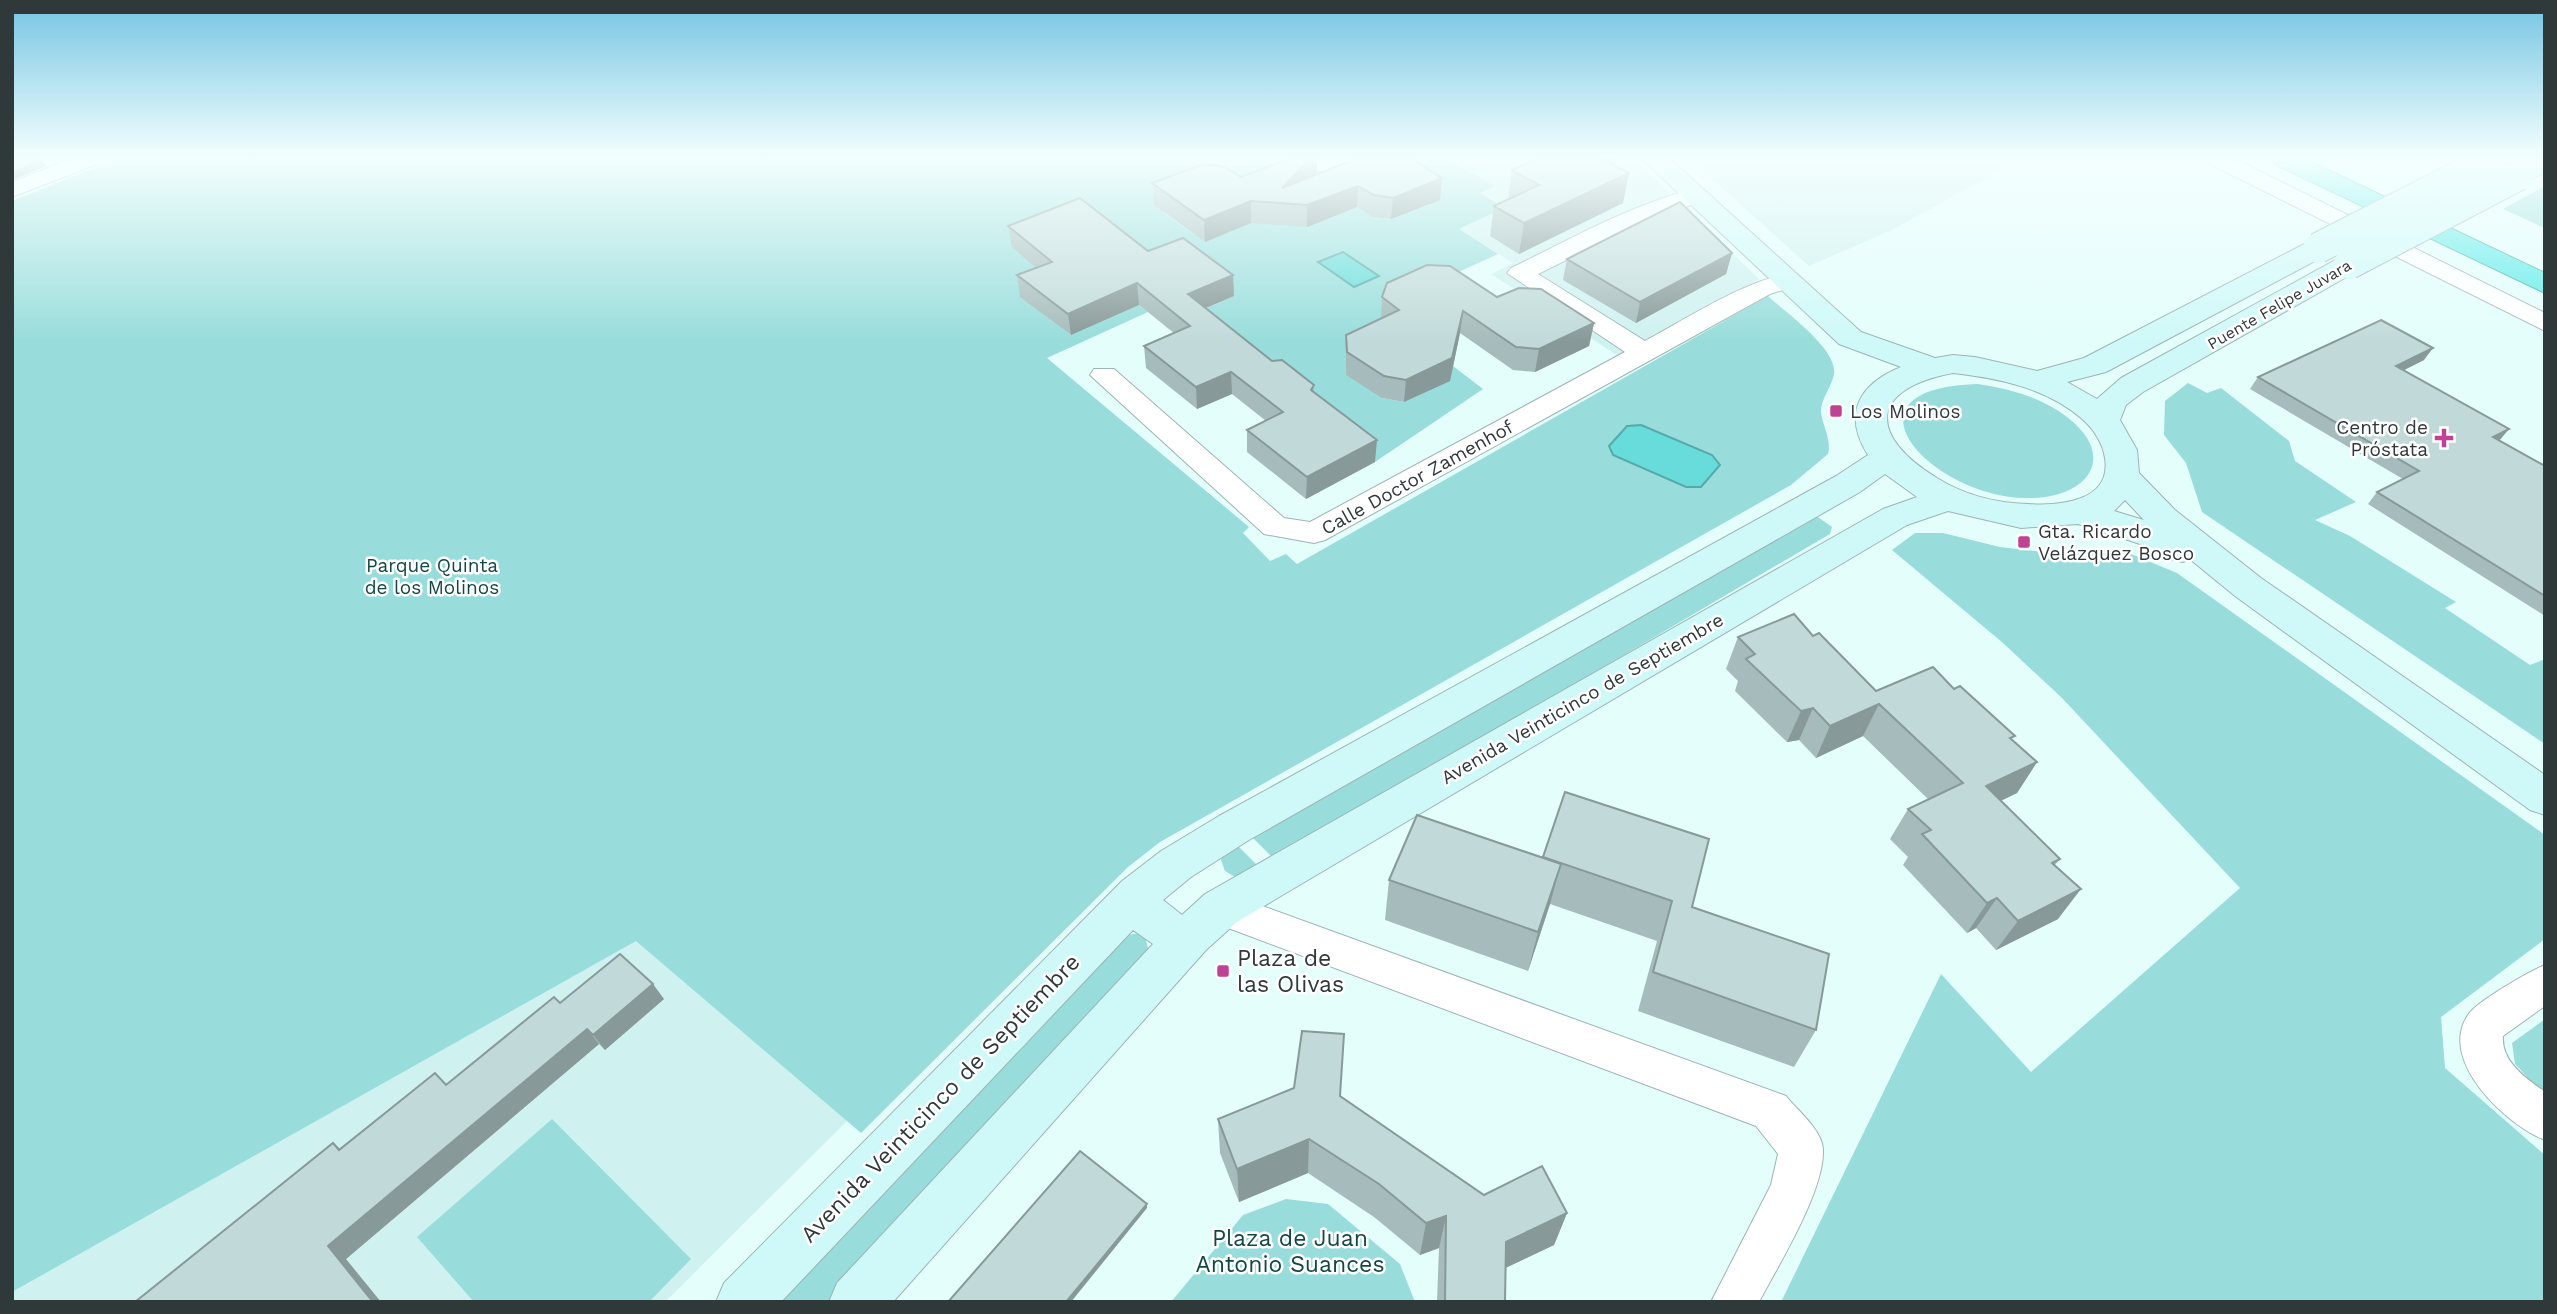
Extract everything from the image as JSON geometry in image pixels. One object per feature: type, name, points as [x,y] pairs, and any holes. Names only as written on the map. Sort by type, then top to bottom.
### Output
[{"type":"highway","points":[[2411,219],[2545,284]]},
{"type":"highway","points":[[2457,219],[2545,261]]},
{"type":"main road","points":[[1719,219],[1850,338],[1878,392]]},
{"type":"main road","name":"Puente Felipe Juvara","points":[[2038,380],[2095,365],[2374,219]]},
{"type":"main road","name":"Puente Felipe Juvara","points":[[2103,422],[2112,400],[2132,385],[2433,219]]},
{"type":"main road","points":[[1850,338],[1928,366]]},
{"type":"main road","points":[[1928,366],[1981,366],[2038,380],[2085,406],[2103,422],[2118,444],[2123,461],[2123,477],[2114,491],[2101,502],[2079,512],[2017,516],[1948,498],[1904,472],[1876,439],[1870,416],[1878,392],[1899,376],[1928,366]]},
{"type":"main road","name":"Avenida Veinticinco de Septiembre","points":[[743,1302],[1138,894],[1176,864],[1244,822],[1848,484],[1889,457]]},
{"type":"main road","points":[[2123,477],[2163,518],[2248,587],[2545,798]]},
{"type":"main road","name":"Avenida Veinticinco de Septiembre","points":[[856,1302],[1205,922],[1895,517],[1948,498]]},
{"type":"main road","points":[[2079,512],[2153,535],[2248,587]]},
{"type":"main road","points":[[1138,894],[1143,910],[1154,924],[1171,933],[1205,922],[1220,891],[1211,875],[1195,866],[1176,864]]},
{"type":"street","points":[[1633,219],[1520,274],[1644,352]]},
{"type":"street","points":[[2338,219],[2545,323]]},
{"type":"street","name":"Calle Doctor Zamenhof","points":[[1104,375],[1275,527],[1314,533],[1761,289],[1786,281]]},
{"type":"street","points":[[1205,922],[1771,1111],[1801,1148],[1792,1191],[1734,1302]]},
{"type":"street","points":[[2545,983],[2483,1026],[2479,1047],[2491,1074],[2545,1119]]},
{"type":"shaded area","points":[[1479,219],[1697,219],[1759,279],[1617,355],[1491,274],[1513,263],[1459,229]]},
{"type":"shaded area","points":[[1757,219],[1911,219],[1890,231],[1809,266]]},
{"type":"shaded area","points":[[1343,252],[1379,276],[1354,287],[1318,262]]},
{"type":"shaded area","points":[[1641,425],[1712,455],[1720,465],[1701,487],[1686,487],[1613,455],[1609,446],[1627,426]]},
{"type":"shaded area","points":[[637,940],[848,1120],[665,1302],[12,1302],[12,1292]]},
{"type":"green space","name":"Parque Quinta de los Molinos","points":[[12,219],[1173,219],[1195,235],[1255,219],[1480,219],[1459,229],[1498,254],[1386,305],[1382,398],[1404,402],[1449,381],[1453,366],[1483,389],[1375,462],[1165,326],[1234,296],[1048,278],[1021,297],[1071,335],[1139,305],[1148,312],[1047,358],[1249,527],[1243,533],[1270,561],[1286,554],[1297,564],[1768,296],[1797,321],[1828,354],[1834,374],[1821,411],[1829,443],[1828,454],[1791,485],[1160,842],[1128,867],[861,1133],[636,941],[12,1292]]},
{"type":"green space","points":[[2526,219],[2545,219],[2545,228]]},
{"type":"green space","points":[[2188,383],[2207,393],[2221,388],[2289,441],[2295,461],[2356,502],[2315,520],[2350,536],[2456,602],[2445,608],[2530,665],[2545,659],[2545,744],[2202,512],[2186,463],[2164,435],[2165,401]]},
{"type":"green space","points":[[1978,384],[2036,399],[2067,417],[2083,432],[2091,446],[2093,460],[2090,472],[2068,491],[2032,498],[1995,494],[1961,482],[1932,464],[1912,444],[1903,423],[1909,404],[1933,390]]},
{"type":"green space","points":[[1815,515],[1832,527],[1830,534],[1275,860],[1250,835]]},
{"type":"green space","points":[[1915,533],[1943,533],[2000,547],[2052,553],[2102,550],[2131,554],[2177,573],[2545,835],[2545,939],[2441,1017],[2445,1068],[2545,1155],[2545,1302],[1781,1302],[1941,974],[2031,1072],[2240,888],[2062,698],[2003,643],[1892,550]]},
{"type":"green space","points":[[1236,844],[1261,869],[1235,877],[1225,871],[1221,860],[1226,849]]},
{"type":"green space","points":[[1138,933],[1145,937],[1149,952],[830,1302],[772,1302],[1128,935]]},
{"type":"green space","points":[[2545,1019],[2545,1096],[2515,1064],[2512,1043]]},
{"type":"green space","points":[[552,1119],[691,1259],[649,1302],[474,1302],[417,1237]]},
{"type":"green space","name":"Plaza de Juan Antonio Suances","points":[[1286,1199],[1328,1204],[1400,1264],[1415,1302],[1171,1302],[1243,1215]]},
{"type":"building","points":[[1025,219],[1107,219],[1148,251],[1183,238],[1233,275],[1188,294],[1272,361],[1282,360],[1314,385],[1311,390],[1377,440],[1307,477],[1247,430],[1283,412],[1231,372],[1196,387],[1144,346],[1190,326],[1137,283],[1068,314],[1017,275],[1052,262],[1008,226]]},
{"type":"building","points":[[1646,219],[1698,219],[1732,253],[1640,302],[1567,259]]},
{"type":"building","points":[[1427,265],[1450,266],[1497,297],[1519,288],[1541,289],[1594,323],[1539,349],[1516,347],[1463,311],[1452,358],[1406,380],[1384,376],[1347,352],[1346,335],[1399,310],[1382,297],[1387,283]]},
{"type":"building","points":[[2381,320],[2433,348],[2396,366],[2509,429],[2493,437],[2545,466],[2545,596],[2377,492],[2419,471],[2258,377]]},
{"type":"building","points":[[1794,614],[1813,636],[1819,633],[1876,691],[1933,667],[1954,689],[1960,686],[2015,736],[2010,738],[2037,762],[1986,786],[2060,859],[2052,863],[2081,889],[2018,921],[1997,898],[1987,903],[1922,834],[1931,830],[1908,809],[1963,783],[1879,704],[1830,726],[1813,708],[1801,711],[1746,659],[1755,654],[1738,637]]},
{"type":"building","points":[[1565,792],[1709,839],[1692,907],[1829,954],[1816,1030],[1653,972],[1672,901],[1543,857]]},
{"type":"building","points":[[1417,815],[1561,864],[1538,932],[1389,880]]},
{"type":"building","points":[[620,954],[653,984],[593,1035],[587,1029],[328,1246],[373,1302],[135,1302],[333,1143],[339,1150],[435,1073],[446,1085],[554,997],[560,1003]]},
{"type":"building","points":[[1302,1031],[1344,1034],[1340,1096],[1484,1195],[1542,1166],[1567,1213],[1506,1242],[1505,1302],[1445,1302],[1446,1216],[1426,1223],[1379,1184],[1309,1139],[1237,1169],[1218,1119],[1294,1088]]},
{"type":"building","points":[[1080,1151],[1147,1204],[1066,1302],[948,1302]]},
{"type":"place","name":"Los Molinos","points":[[1836,411]]},
{"type":"place","name":"Centro de Próstata","points":[[2444,438]]},
{"type":"place","name":"Gta. Ricardo Velázquez Bosco","points":[[2024,542]]},
{"type":"place","name":"Plaza de las Olivas","points":[[1223,971]]}]
